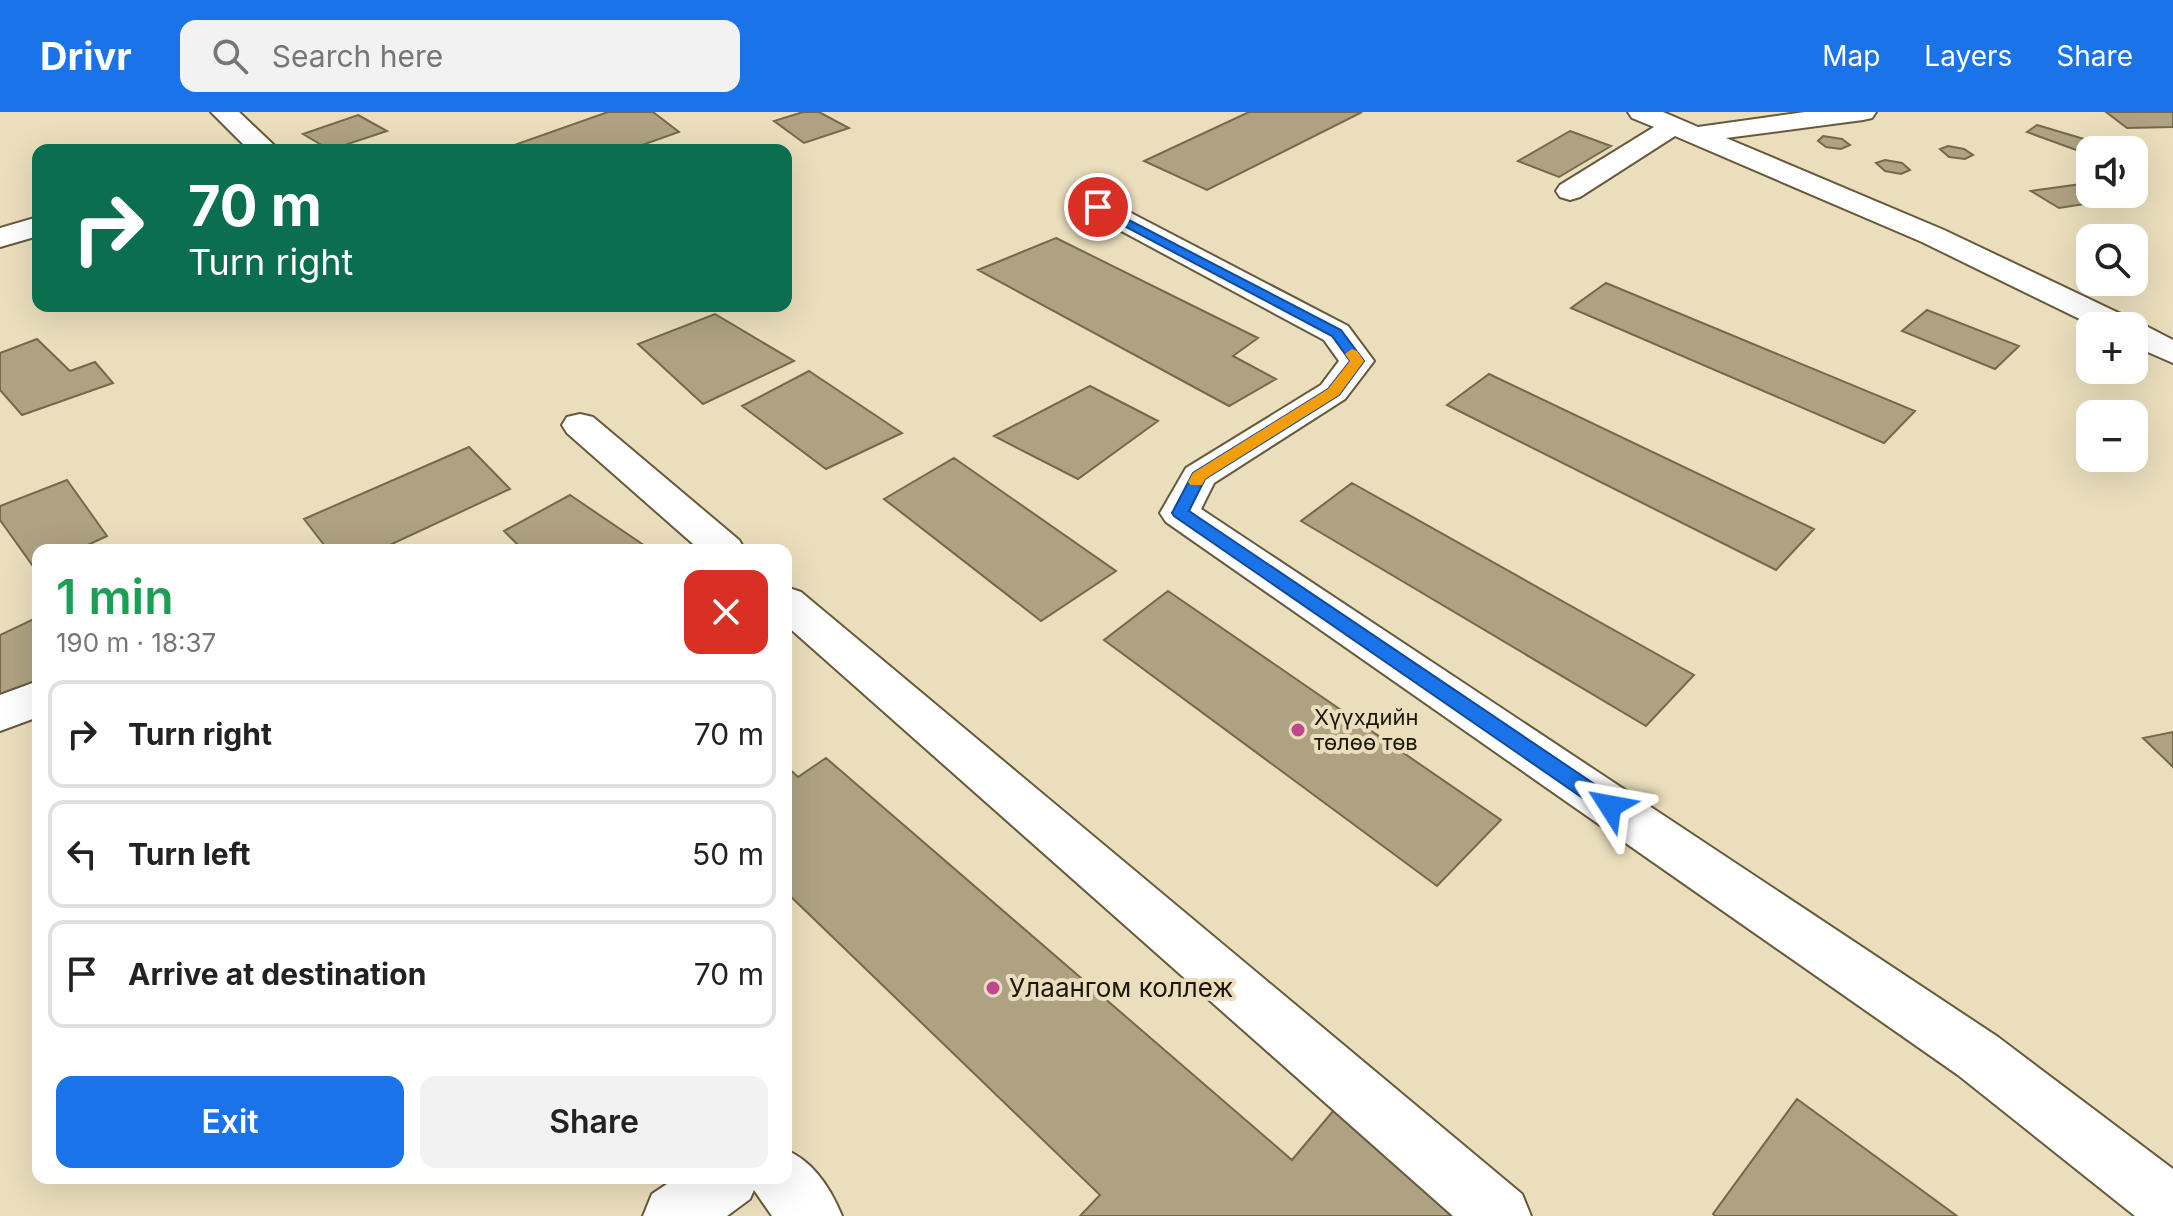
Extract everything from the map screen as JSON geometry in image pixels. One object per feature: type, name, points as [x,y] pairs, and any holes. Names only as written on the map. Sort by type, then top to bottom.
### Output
[{"type":"street","points":[[224,112],[259,144]]},
{"type":"street","points":[[1641,112],[1933,236],[2091,312]]},
{"type":"street","points":[[1570,191],[1686,130],[1863,112]]},
{"type":"street","points":[[1098,207],[1336,333],[1357,361],[1333,392],[1199,476],[1180,513],[1978,1056],[2173,1207]]},
{"type":"street","points":[[0,238],[32,228]]},
{"type":"street","points":[[2148,340],[2173,353]]},
{"type":"street","points":[[580,425],[718,544]]},
{"type":"street","points":[[792,607],[1500,1216]]},
{"type":"street","points":[[0,714],[32,701]]},
{"type":"street","points":[[674,1216],[720,1184]]},
{"type":"street","points":[[785,1184],[811,1216]]},
{"type":"building","points":[[608,112],[653,112],[679,132],[645,144],[517,144]]},
{"type":"building","points":[[803,112],[819,112],[849,128],[804,143],[774,121]]},
{"type":"building","points":[[1249,112],[1362,112],[1207,190],[1144,161]]},
{"type":"building","points":[[2106,112],[2173,112],[2173,127],[2127,128]]},
{"type":"building","points":[[358,115],[387,131],[348,144],[320,144],[303,134]]},
{"type":"building","points":[[2037,125],[2076,137],[2076,150],[2027,132]]},
{"type":"building","points":[[1570,131],[1611,146],[1559,177],[1518,161]]},
{"type":"building","points":[[1823,136],[1842,139],[1850,145],[1841,149],[1826,147],[1818,141]]},
{"type":"building","points":[[1948,146],[1964,149],[1973,155],[1965,159],[1949,157],[1940,149]]},
{"type":"building","points":[[1885,160],[1902,163],[1910,170],[1901,174],[1885,171],[1876,163]]},
{"type":"building","points":[[2076,185],[2076,205],[2059,208],[2031,191]]},
{"type":"building","points":[[1056,238],[1258,338],[1233,356],[1276,379],[1229,406],[978,270]]},
{"type":"building","points":[[1606,283],[1915,411],[1884,443],[1571,308]]},
{"type":"building","points":[[1927,310],[2019,346],[1995,369],[1902,331]]},
{"type":"building","points":[[715,314],[794,361],[703,404],[638,344]]},
{"type":"building","points":[[37,339],[70,371],[95,362],[113,383],[22,415],[0,390],[0,353]]},
{"type":"building","points":[[809,371],[902,433],[826,469],[742,406]]},
{"type":"building","points":[[1489,374],[1814,529],[1776,570],[1447,405]]},
{"type":"building","points":[[1090,386],[1158,421],[1078,479],[994,436]]},
{"type":"building","points":[[469,447],[510,489],[392,544],[323,544],[304,519]]},
{"type":"building","points":[[954,458],[1116,571],[1041,621],[884,499]]},
{"type":"building","points":[[67,480],[107,536],[90,544],[32,544],[32,565],[0,520],[0,506]]},
{"type":"building","points":[[1352,483],[1694,675],[1646,726],[1301,521]]},
{"type":"building","points":[[570,495],[642,544],[517,544],[504,531]]},
{"type":"building","name":"Хүүхдийн төлөө төв","points":[[1168,591],[1501,820],[1437,886],[1104,640]]},
{"type":"building","points":[[32,620],[32,684],[0,700],[0,635]]},
{"type":"building","points":[[2173,732],[2173,767],[2143,738]]},
{"type":"building","points":[[826,758],[1292,1160],[1339,1104],[1475,1216],[1080,1216],[1100,1195],[792,898],[792,772],[798,777]]},
{"type":"building","points":[[1797,1099],[1957,1216],[1715,1216],[1713,1214]]},
{"type":"slow traffic","points":[[1196,482],[1199,476],[1333,392],[1357,361],[1352,354]]},
{"type":"place","name":"Хүүхдийн төлөө төв","points":[[1298,730]]},
{"type":"place","name":"Улаангом коллеж","points":[[993,988]]},
{"type":"route","points":[[1098,207],[1336,333],[1357,361],[1333,392],[1199,476],[1180,513],[1610,806]]}]
